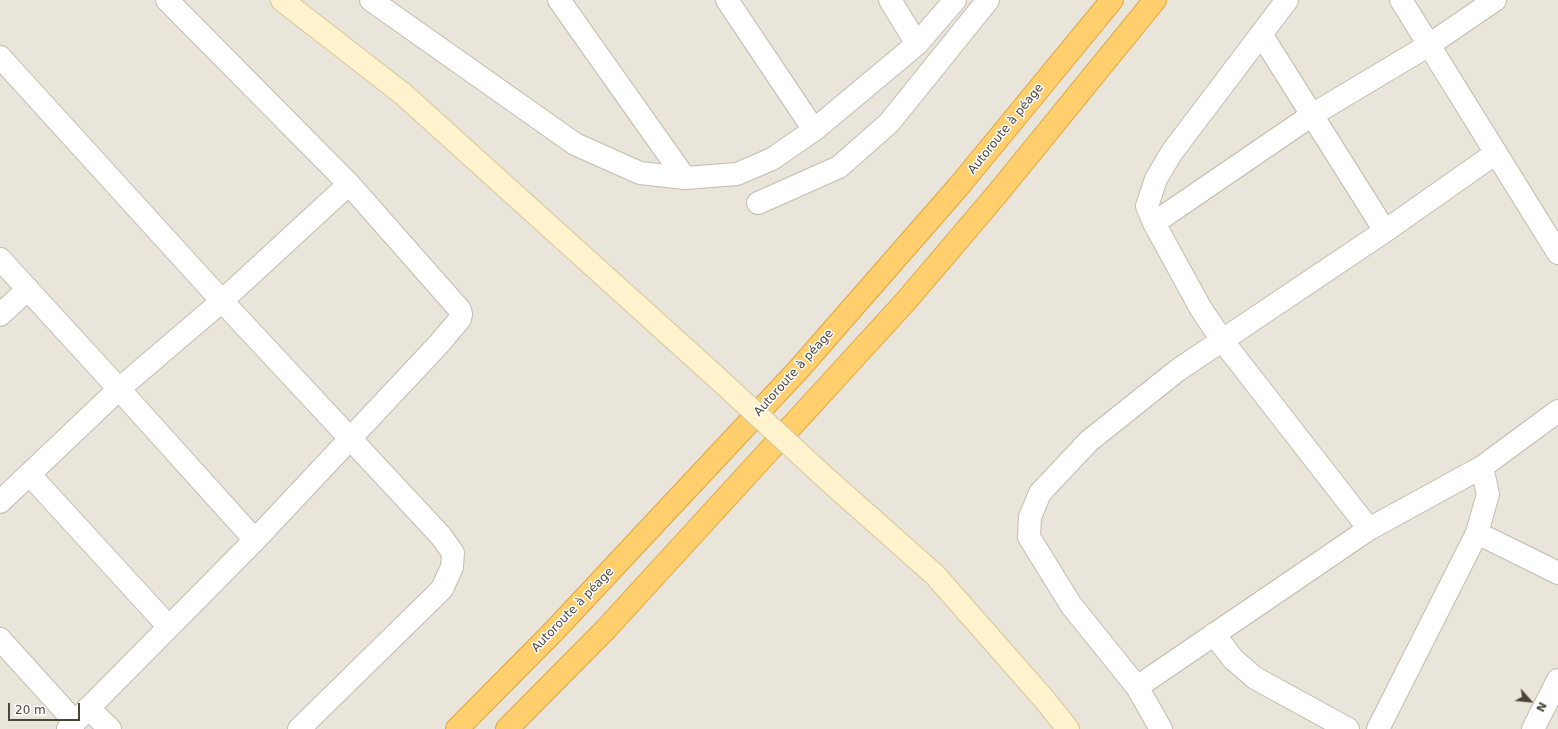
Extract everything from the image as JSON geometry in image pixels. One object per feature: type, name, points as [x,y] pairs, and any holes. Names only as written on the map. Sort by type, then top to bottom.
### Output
[{"type":"highway","name":"Autoroute à péage","points":[[456,729],[554,631],[799,370],[959,186],[1112,0]]},
{"type":"highway","points":[[507,729],[606,630],[906,301],[998,194],[1155,0]]},
{"type":"street","points":[[77,719],[255,540],[438,345],[460,319],[461,314],[460,310],[349,184],[167,0]]},
{"type":"street","points":[[282,0],[402,94],[935,576],[1044,699],[1068,729]]},
{"type":"street","points":[[371,0],[575,144],[640,173],[685,178],[737,174],[772,160],[814,130],[917,44],[955,0]]},
{"type":"street","points":[[559,0],[685,178]]},
{"type":"street","points":[[727,0],[814,130]]},
{"type":"street","points":[[890,0],[917,44]]},
{"type":"street","points":[[758,203],[839,167],[889,123],[988,0]]},
{"type":"street","points":[[1287,0],[1172,152],[1156,179],[1147,206],[1154,223],[1202,309],[1222,340],[1369,529]]},
{"type":"street","points":[[1401,0],[1558,253]]},
{"type":"street","points":[[1154,223],[1312,115],[1429,45],[1495,0]]},
{"type":"street","points":[[1261,34],[1384,231]]},
{"type":"street","points":[[0,57],[222,301],[441,536],[454,553],[452,567],[442,589],[299,729]]},
{"type":"street","points":[[1161,729],[1137,687],[1071,605],[1029,537],[1030,517],[1040,492],[1089,441],[1178,370],[1384,231],[1496,153]]},
{"type":"street","points":[[0,502],[120,389],[222,301],[349,184]]},
{"type":"street","points":[[0,259],[120,389],[255,540]]},
{"type":"street","points":[[0,315],[28,289]]},
{"type":"street","points":[[1137,687],[1369,529],[1482,467],[1558,411]]},
{"type":"street","points":[[1378,729],[1477,533],[1488,494],[1482,467]]},
{"type":"street","points":[[30,475],[169,627]]},
{"type":"street","points":[[1477,533],[1558,573]]},
{"type":"street","points":[[1214,634],[1233,659],[1255,678],[1348,729]]},
{"type":"street","points":[[1,643],[77,719],[110,729]]},
{"type":"street","points":[[1533,729],[1558,680]]},
{"type":"shaded area","points":[[0,0],[1558,0],[1558,729],[0,729]]}]
